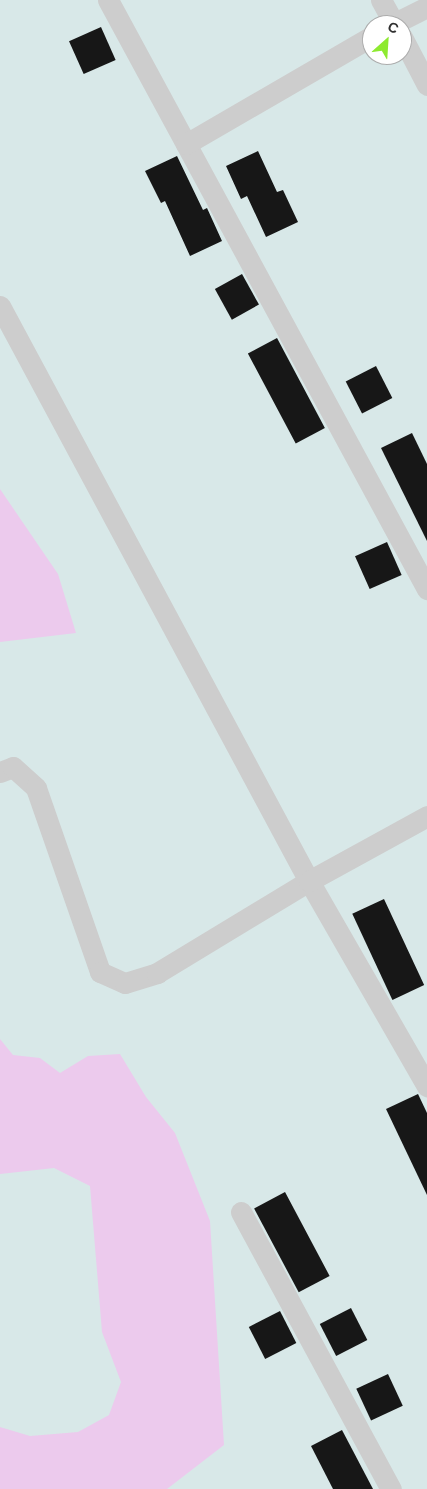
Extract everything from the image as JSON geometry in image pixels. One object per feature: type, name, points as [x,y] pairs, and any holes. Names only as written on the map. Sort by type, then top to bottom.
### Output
[{"type":"street","points":[[108,0],[427,589]]},
{"type":"street","points":[[381,0],[389,15]]},
{"type":"street","points":[[412,17],[427,7]]},
{"type":"street","points":[[186,144],[362,42]]},
{"type":"street","points":[[412,57],[427,84]]},
{"type":"street","points":[[0,306],[309,881],[427,1086]]},
{"type":"street","points":[[0,772],[13,767],[36,788],[100,972],[124,983],[157,973],[309,881],[427,816]]},
{"type":"street","points":[[241,1212],[391,1489]]},
{"type":"shaded area","points":[[0,0],[427,0],[427,1489],[0,1489]]},
{"type":"shaded area","points":[[0,489],[58,574],[76,633],[0,642]]},
{"type":"shaded area","points":[[0,1039],[13,1055],[40,1058],[60,1073],[88,1056],[120,1054],[146,1097],[175,1133],[210,1221],[224,1445],[167,1489],[0,1489],[0,1427],[30,1436],[78,1432],[109,1415],[121,1382],[102,1332],[90,1186],[54,1168],[0,1174]]},
{"type":"building","points":[[101,27],[116,60],[84,74],[69,41]]},
{"type":"building","points":[[258,151],[277,192],[283,190],[298,222],[266,237],[247,196],[241,199],[226,166]]},
{"type":"building","points":[[177,156],[203,210],[207,208],[222,241],[190,256],[165,201],[161,203],[145,171]]},
{"type":"building","points":[[242,274],[259,305],[232,320],[215,289]]},
{"type":"building","points":[[277,338],[325,428],[296,444],[248,353]]},
{"type":"building","points":[[376,366],[392,398],[362,414],[346,381]]},
{"type":"building","points":[[412,433],[427,464],[427,541],[381,448]]},
{"type":"building","points":[[387,542],[402,575],[370,589],[355,556]]},
{"type":"building","points":[[384,899],[424,985],[392,1000],[352,914]]},
{"type":"building","points":[[418,1094],[427,1113],[427,1195],[386,1109]]},
{"type":"building","points":[[285,1192],[330,1276],[299,1292],[254,1208]]},
{"type":"building","points":[[351,1308],[367,1340],[336,1356],[320,1324]]},
{"type":"building","points":[[280,1311],[296,1343],[265,1359],[249,1327]]},
{"type":"building","points":[[388,1374],[403,1406],[371,1421],[356,1389]]},
{"type":"building","points":[[342,1430],[373,1489],[333,1489],[311,1446]]}]
